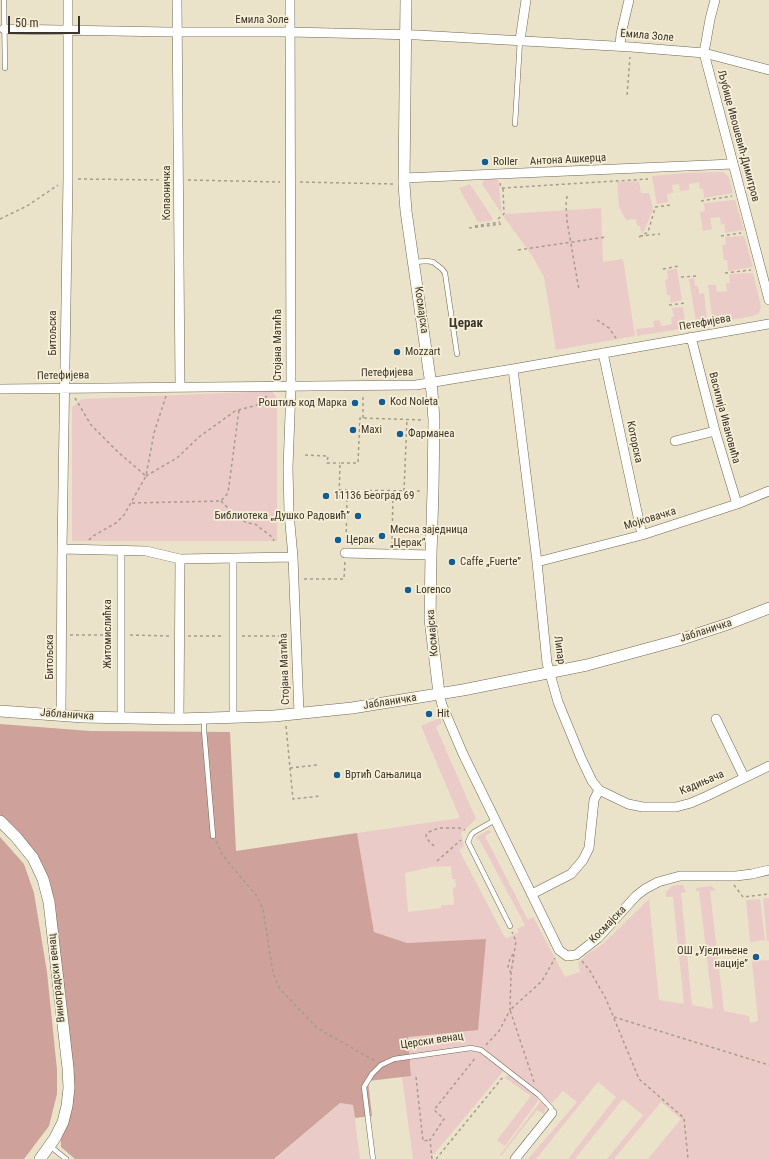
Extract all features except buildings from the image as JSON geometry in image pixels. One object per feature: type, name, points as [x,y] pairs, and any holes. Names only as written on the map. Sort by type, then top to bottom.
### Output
[{"type":"street","name":"Битољска","points":[[61,715],[65,310],[68,178],[68,0]]},
{"type":"street","name":"Копаоничка","points":[[177,0],[180,387]]},
{"type":"street","name":"Стојана Матића","points":[[290,0],[290,386],[288,468],[299,713]]},
{"type":"street","name":"Космајска","points":[[406,0],[404,181],[406,211],[431,384],[434,420],[430,619],[439,693],[442,705],[454,734],[559,950],[567,956],[576,955],[598,938],[636,896],[658,882],[666,879],[690,876],[732,876],[752,874],[769,870]]},
{"type":"street","points":[[520,40],[526,0]]},
{"type":"street","points":[[620,46],[621,34],[629,0]]},
{"type":"street","name":"Љубице Ивошевић-Димитров","points":[[715,0],[704,53],[769,300]]},
{"type":"street","name":"Емила Золе","points":[[4,29],[406,34],[520,40],[704,53],[769,70]]},
{"type":"street","name":"Антона Ашкерца","points":[[404,181],[734,164]]},
{"type":"street","name":"Петефијева","points":[[0,389],[363,386],[431,384],[769,324]]},
{"type":"street","name":"Василија Ивановића","points":[[691,337],[715,431],[737,504]]},
{"type":"street","name":"Которска","points":[[603,353],[642,535]]},
{"type":"street","name":"Липар","points":[[513,370],[550,673],[558,702],[575,743],[590,777],[599,790]]},
{"type":"street","points":[[675,441],[715,431]]},
{"type":"street","name":"Мојковачка","points":[[536,562],[642,535],[769,492]]},
{"type":"street","points":[[62,549],[146,551],[180,559],[293,557]]},
{"type":"street","name":"Житомислићка","points":[[121,550],[121,718]]},
{"type":"street","points":[[345,553],[431,555]]},
{"type":"street","points":[[233,558],[233,718]]},
{"type":"street","points":[[179,719],[180,559]]},
{"type":"street","name":"Јабланичка","points":[[0,711],[121,718],[179,719],[233,718],[379,705],[587,665],[679,640],[728,624],[769,608]]},
{"type":"street","points":[[716,719],[744,777]]},
{"type":"street","name":"Кадињача","points":[[599,790],[628,804],[643,807],[676,807],[707,796],[769,766]]},
{"type":"street","points":[[532,894],[571,874],[583,860],[589,848],[594,800],[599,790]]},
{"type":"street","name":"Виноградски венац","points":[[0,821],[16,837],[33,858],[44,879],[49,902],[69,1088],[63,1122],[55,1138],[40,1159]]},
{"type":"street","points":[[515,1159],[552,1113]]},
{"type":"lane","points":[[4,0],[5,68]]},
{"type":"lane","points":[[514,124],[520,40]]},
{"type":"lane","points":[[414,262],[433,262],[445,273],[458,354]]},
{"type":"lane","points":[[204,718],[213,836]]},
{"type":"lane","points":[[495,820],[472,834],[469,839],[469,845],[510,926]]},
{"type":"lane","name":"Церски венац","points":[[372,1159],[364,1087],[372,1074],[381,1065],[394,1059],[471,1048],[481,1050]]},
{"type":"lane","points":[[481,1050],[539,1095],[551,1108],[552,1113]]},
{"type":"lane","points":[[50,1146],[66,1159]]},
{"type":"path","points":[[627,95],[631,47]]},
{"type":"path","points":[[498,219],[504,214],[504,200],[500,175]]},
{"type":"path","points":[[0,219],[26,206],[68,178],[289,182],[404,181]]},
{"type":"path","points":[[502,188],[648,179]]},
{"type":"path","points":[[700,200],[741,195]]},
{"type":"path","points":[[568,196],[566,205],[570,243],[579,290]]},
{"type":"path","points":[[660,234],[639,237],[648,232],[655,208],[672,205]]},
{"type":"path","points":[[500,223],[469,228],[500,223]]},
{"type":"path","points":[[721,236],[751,232]]},
{"type":"path","points":[[518,250],[606,237]]},
{"type":"path","points":[[663,269],[679,266]]},
{"type":"path","points":[[725,273],[761,269]]},
{"type":"path","points":[[681,277],[697,276]]},
{"type":"path","points":[[669,305],[684,303]]},
{"type":"path","points":[[597,320],[609,328],[617,339],[622,350]]},
{"type":"path","points":[[146,476],[177,458],[199,437],[219,422],[239,410],[257,405],[278,386]]},
{"type":"path","points":[[363,386],[363,418]]},
{"type":"path","points":[[79,549],[93,536],[116,523],[124,515],[146,476],[154,433],[169,387]]},
{"type":"path","points":[[73,395],[91,425],[119,453],[146,476]]},
{"type":"path","points":[[222,501],[228,493],[239,410]]},
{"type":"path","points":[[305,455],[328,456],[327,463],[358,463],[360,418],[434,420]]},
{"type":"path","points":[[404,492],[407,419]]},
{"type":"path","points":[[294,579],[344,579],[347,499],[339,499],[340,463]]},
{"type":"path","points":[[339,490],[404,492],[425,491]]},
{"type":"path","points":[[392,547],[393,491]]},
{"type":"path","points":[[131,503],[222,501],[247,523],[255,524],[272,537],[274,541]]},
{"type":"path","points":[[286,722],[293,799],[321,796]]},
{"type":"path","points":[[290,768],[317,765]]},
{"type":"path","points":[[434,846],[427,839],[426,835],[429,832],[439,828],[459,828],[467,830],[472,834]]},
{"type":"path","points":[[213,836],[225,858],[257,896],[263,909],[272,973],[280,989],[317,1028],[381,1065]]},
{"type":"path","points":[[437,861],[457,844]]},
{"type":"path","points":[[732,876],[736,889],[743,897],[769,894]]},
{"type":"path","points":[[510,926],[516,941],[511,973],[510,1010],[539,1095]]},
{"type":"path","points":[[511,973],[508,967],[510,958],[515,952]]},
{"type":"path","points":[[432,1159],[430,1140],[444,1119],[434,1110],[481,1050],[499,1031],[510,1010],[542,981],[556,956]]},
{"type":"path","points":[[580,959],[590,971],[603,993],[614,1016],[639,1079],[684,1118],[688,1159]]},
{"type":"path","points":[[614,1016],[769,1065]]},
{"type":"path","points":[[436,1159],[508,1071]]},
{"type":"path","points":[[416,1078],[423,1141],[430,1140]]},
{"type":"shaded area","points":[[723,172],[729,177],[733,193],[704,198],[703,189],[700,189],[699,182],[689,184],[689,190],[680,191],[679,184],[672,185],[673,193],[667,194],[668,202],[657,204],[652,176]]},
{"type":"shaded area","points":[[498,179],[502,214],[482,184],[484,180]]},
{"type":"shaded area","points":[[639,181],[641,193],[649,193],[653,209],[642,234],[640,226],[637,226],[636,219],[626,220],[619,207],[617,182]]},
{"type":"shaded area","points":[[470,184],[493,219],[491,221],[478,222],[459,188]]},
{"type":"shaded area","points":[[735,200],[744,230],[725,233],[724,224],[721,225],[720,217],[710,218],[712,229],[703,231],[700,212],[705,211],[704,203]]},
{"type":"shaded area","points":[[601,208],[603,262],[623,259],[635,336],[556,350],[544,277],[533,257],[504,217],[506,214]]},
{"type":"shaded area","points":[[744,236],[753,267],[728,271],[727,260],[724,260],[722,245],[726,245],[725,237]]},
{"type":"shaded area","points":[[677,269],[682,300],[671,303],[670,295],[667,295],[665,280],[668,279],[667,270]]},
{"type":"shaded area","points":[[753,273],[761,306],[759,313],[753,316],[713,323],[708,285],[716,285],[717,292],[727,291],[726,283],[730,283],[729,274]]},
{"type":"shaded area","points":[[694,278],[695,286],[698,286],[699,294],[704,293],[707,319],[696,321],[689,279]]},
{"type":"shaded area","points":[[683,307],[686,328],[637,336],[636,329],[654,327],[653,321],[660,320],[661,326],[672,324],[671,317],[674,317],[672,308]]},
{"type":"shaded area","points":[[272,391],[277,398],[277,541],[72,541],[72,407],[82,399]]},
{"type":"shaded area","points":[[440,718],[442,723],[436,727],[476,819],[461,833],[464,846],[459,850],[504,936],[507,938],[519,932],[517,929],[525,925],[479,839],[476,840],[478,836],[489,830],[492,832],[485,836],[528,920],[533,917],[565,977],[580,972],[578,963],[586,955],[603,944],[649,899],[659,1000],[684,1004],[673,897],[666,897],[666,892],[672,886],[683,885],[686,892],[681,893],[692,1005],[713,1009],[699,891],[696,891],[696,888],[711,886],[716,890],[710,891],[724,1011],[749,1016],[750,1023],[758,1021],[752,961],[769,960],[769,1159],[648,1159],[681,1119],[661,1102],[614,1159],[607,1159],[643,1115],[623,1099],[575,1159],[568,1159],[616,1097],[598,1082],[536,1159],[528,1159],[577,1102],[563,1091],[552,1103],[506,1068],[430,1159],[413,1159],[402,1077],[411,1076],[408,1037],[486,940],[407,943],[374,932],[357,833],[460,818],[421,726]],"holes":[[[436,866],[451,866],[452,879],[455,879],[456,887],[453,888],[454,905],[441,905],[441,908],[408,912],[405,873],[391,876]]]},
{"type":"shaded area","points":[[0,724],[90,731],[230,732],[236,851],[357,833],[374,932],[407,943],[486,939],[478,1030],[408,1037],[411,1076],[368,1081],[372,1116],[355,1118],[353,1105],[340,1103],[274,1159],[75,1159],[61,1147],[61,1139],[71,1109],[67,1031],[55,904],[49,879],[38,856],[19,832],[0,815]]},
{"type":"shaded area","points":[[0,837],[24,864],[34,893],[47,972],[57,1070],[57,1094],[49,1126],[24,1159],[0,1159]]},
{"type":"shaded area","points":[[763,898],[769,898],[769,941],[767,941]]},
{"type":"shaded area","points":[[760,899],[765,940],[750,942],[746,900]]},
{"type":"shaded area","points":[[509,1074],[540,1098],[505,1146],[497,1140],[531,1096],[505,1078]]},
{"type":"shaded area","points":[[541,1101],[546,1106],[544,1114],[537,1110],[501,1156],[500,1155]]},
{"type":"shaded area","points":[[340,1103],[353,1105],[360,1159],[275,1159]]},
{"type":"place","name":"Roller","points":[[485,162]]},
{"type":"place","name":"Mozzart","points":[[397,352]]},
{"type":"place","name":"Kod Noleta","points":[[382,402]]},
{"type":"place","name":"Роштиљ код Марка","points":[[355,403]]},
{"type":"place","name":"Maxi","points":[[353,430]]},
{"type":"place","name":"Фарманеа","points":[[400,434]]},
{"type":"place","name":"11136 Београд 69","points":[[326,496]]},
{"type":"place","name":"Библиотека „Душко Радовић”","points":[[358,516]]},
{"type":"place","name":"Месна заједница „Церак”","points":[[382,536]]},
{"type":"place","name":"Церак","points":[[338,540]]},
{"type":"place","name":"Caffe „Fuerte”","points":[[452,562]]},
{"type":"place","name":"Lorenco","points":[[408,590]]},
{"type":"place","name":"Hit","points":[[429,714]]},
{"type":"place","name":"Вртић Сањалица","points":[[337,775]]},
{"type":"place","name":"ОШ „Уједињене нације”","points":[[756,957]]},
{"type":"district","name":"Церак","points":[[466,324]]}]
